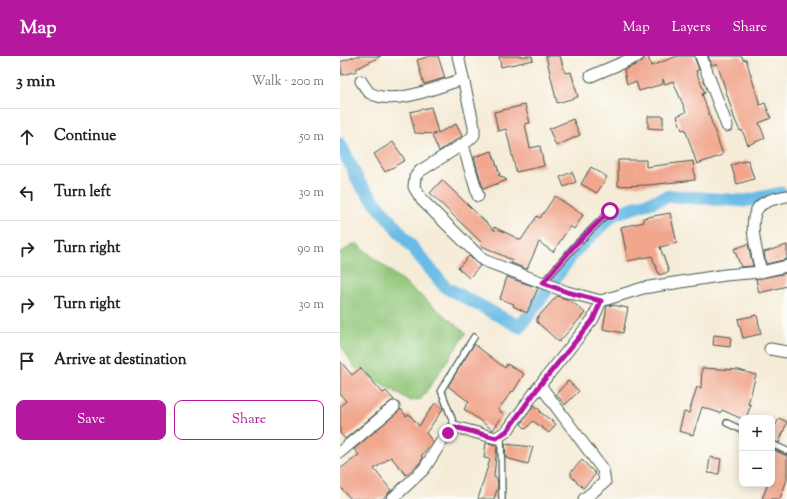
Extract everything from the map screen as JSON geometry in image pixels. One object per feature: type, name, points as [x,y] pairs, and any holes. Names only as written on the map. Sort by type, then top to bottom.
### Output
[{"type":"street","points":[[458,56],[474,127],[474,135],[462,145],[420,171],[415,178],[414,187],[422,200],[483,260],[567,292],[601,301],[643,288],[724,275],[761,272],[787,266]]},
{"type":"street","points":[[591,76],[638,56]]},
{"type":"street","points":[[701,56],[727,126]]},
{"type":"street","points":[[361,81],[370,93],[388,98],[408,96],[463,79]]},
{"type":"street","points":[[462,145],[478,196]]},
{"type":"street","points":[[761,272],[752,222],[758,207],[770,200],[787,196]]},
{"type":"street","points":[[392,499],[424,469],[448,433],[455,427],[496,438],[507,431],[540,385],[593,320],[601,301]]},
{"type":"street","points":[[770,350],[787,352]]},
{"type":"street","points":[[540,385],[604,470],[605,482],[584,499]]},
{"type":"street","points":[[340,452],[394,407]]},
{"type":"lane","points":[[545,283],[574,246],[610,211]]},
{"type":"lane","points":[[455,427],[441,390],[474,337]]},
{"type":"lane","points":[[727,423],[739,429]]},
{"type":"lane","points":[[500,436],[502,499]]},
{"type":"lane","points":[[775,445],[787,451]]},
{"type":"green space","points":[[356,243],[466,333],[421,399],[411,401],[355,368],[340,344],[340,253]]},
{"type":"building","points":[[357,56],[381,56],[356,69],[357,71],[342,75],[340,62]]},
{"type":"building","points":[[430,56],[438,56],[445,78],[424,84],[417,60]]},
{"type":"building","points":[[499,56],[532,56],[533,60],[501,67]]},
{"type":"building","points":[[546,56],[560,56],[565,73],[571,72],[578,97],[557,103]]},
{"type":"building","points":[[645,56],[648,56],[651,66],[677,56],[694,56],[699,70],[696,71],[705,93],[702,94],[723,155],[697,164],[685,129],[682,130],[677,116],[686,112],[673,81],[665,84],[663,79],[663,84],[639,91],[636,82],[627,84],[624,70],[641,62]]},
{"type":"building","points":[[708,56],[742,56],[743,60],[746,59],[760,105],[765,103],[771,118],[759,123],[765,138],[748,145],[742,130],[740,131],[735,120],[717,63],[712,65]]},
{"type":"building","points":[[525,105],[530,123],[525,124],[530,148],[540,146],[544,166],[516,172],[506,129],[498,131],[494,112]]},
{"type":"building","points":[[431,107],[438,133],[456,124],[462,136],[439,151],[432,136],[436,134],[415,133],[410,112]]},
{"type":"building","points":[[648,116],[663,116],[663,129],[648,128]]},
{"type":"building","points":[[573,119],[580,135],[556,146],[549,129]]},
{"type":"building","points":[[393,142],[405,160],[385,172],[374,154]]},
{"type":"building","points":[[492,151],[500,175],[498,175],[507,180],[483,189],[474,157]]},
{"type":"building","points":[[618,160],[646,160],[646,167],[693,161],[695,180],[648,185],[618,186]]},
{"type":"building","points":[[748,160],[754,179],[737,184],[731,165]]},
{"type":"building","points":[[591,167],[607,177],[597,193],[581,184]]},
{"type":"building","points":[[572,172],[576,182],[564,187],[560,177]]},
{"type":"building","points":[[442,180],[495,231],[494,227],[521,240],[537,216],[540,218],[555,196],[583,215],[574,229],[570,226],[553,252],[539,242],[527,269],[511,263],[512,260],[480,245],[482,243],[430,193]]},
{"type":"building","points":[[670,213],[677,243],[660,247],[669,272],[659,275],[652,256],[628,261],[621,227],[644,222],[643,218]]},
{"type":"building","points":[[748,244],[753,266],[741,267],[734,249]]},
{"type":"building","points":[[787,245],[787,259],[766,264],[764,252]]},
{"type":"building","points":[[469,256],[480,266],[469,278],[458,268]]},
{"type":"building","points":[[787,273],[787,286],[759,293],[756,279]]},
{"type":"building","points":[[507,277],[538,288],[527,313],[513,306],[514,304],[500,299]]},
{"type":"building","points":[[557,296],[570,300],[585,313],[559,342],[537,322],[537,318]]},
{"type":"building","points":[[612,305],[628,308],[623,333],[603,329],[607,306]]},
{"type":"building","points":[[757,315],[761,334],[743,338],[738,319]]},
{"type":"building","points":[[714,335],[731,337],[730,347],[713,345]]},
{"type":"building","points":[[474,344],[505,368],[507,364],[524,374],[513,392],[512,391],[498,410],[504,414],[493,430],[464,409],[469,402],[448,386]]},
{"type":"building","points":[[340,361],[352,375],[361,368],[383,393],[386,391],[394,400],[345,439],[340,433],[340,406],[346,401],[340,394]]},
{"type":"building","points":[[702,368],[739,370],[756,375],[748,404],[751,405],[747,415],[739,415],[739,418],[722,410],[720,413],[702,407],[693,435],[679,431],[684,412],[689,413],[697,387],[701,388]]},
{"type":"building","points":[[568,381],[579,391],[565,405],[556,394]]},
{"type":"building","points":[[435,403],[443,409],[426,433],[433,442],[421,456],[423,458],[419,464],[406,475],[391,457],[374,469],[391,490],[386,496],[382,499],[351,499],[340,487],[340,469],[359,455],[354,449],[401,409],[406,416],[409,414],[419,426]]},
{"type":"building","points":[[534,405],[541,411],[540,412],[556,424],[549,433],[533,421],[526,429],[521,424]]},
{"type":"building","points":[[779,418],[787,422],[779,443],[775,441],[775,427]]},
{"type":"building","points":[[486,443],[497,445],[494,477],[497,478],[498,486],[494,499],[478,499],[490,459],[484,458]]},
{"type":"building","points":[[505,444],[533,447],[528,464],[506,458]]},
{"type":"building","points":[[775,450],[787,456],[787,480],[780,499],[762,499],[767,487],[775,487]]},
{"type":"building","points":[[710,457],[721,459],[719,474],[708,473]]},
{"type":"building","points":[[582,460],[596,474],[583,488],[571,476],[571,472]]},
{"type":"waterway","points":[[340,144],[360,184],[445,287],[520,327],[575,251],[614,214],[670,196],[745,201],[781,193]]},
{"type":"route","points":[[448,433],[455,427],[496,438],[507,431],[540,385],[593,320],[601,301],[567,292],[543,283],[574,246],[610,211]]}]
